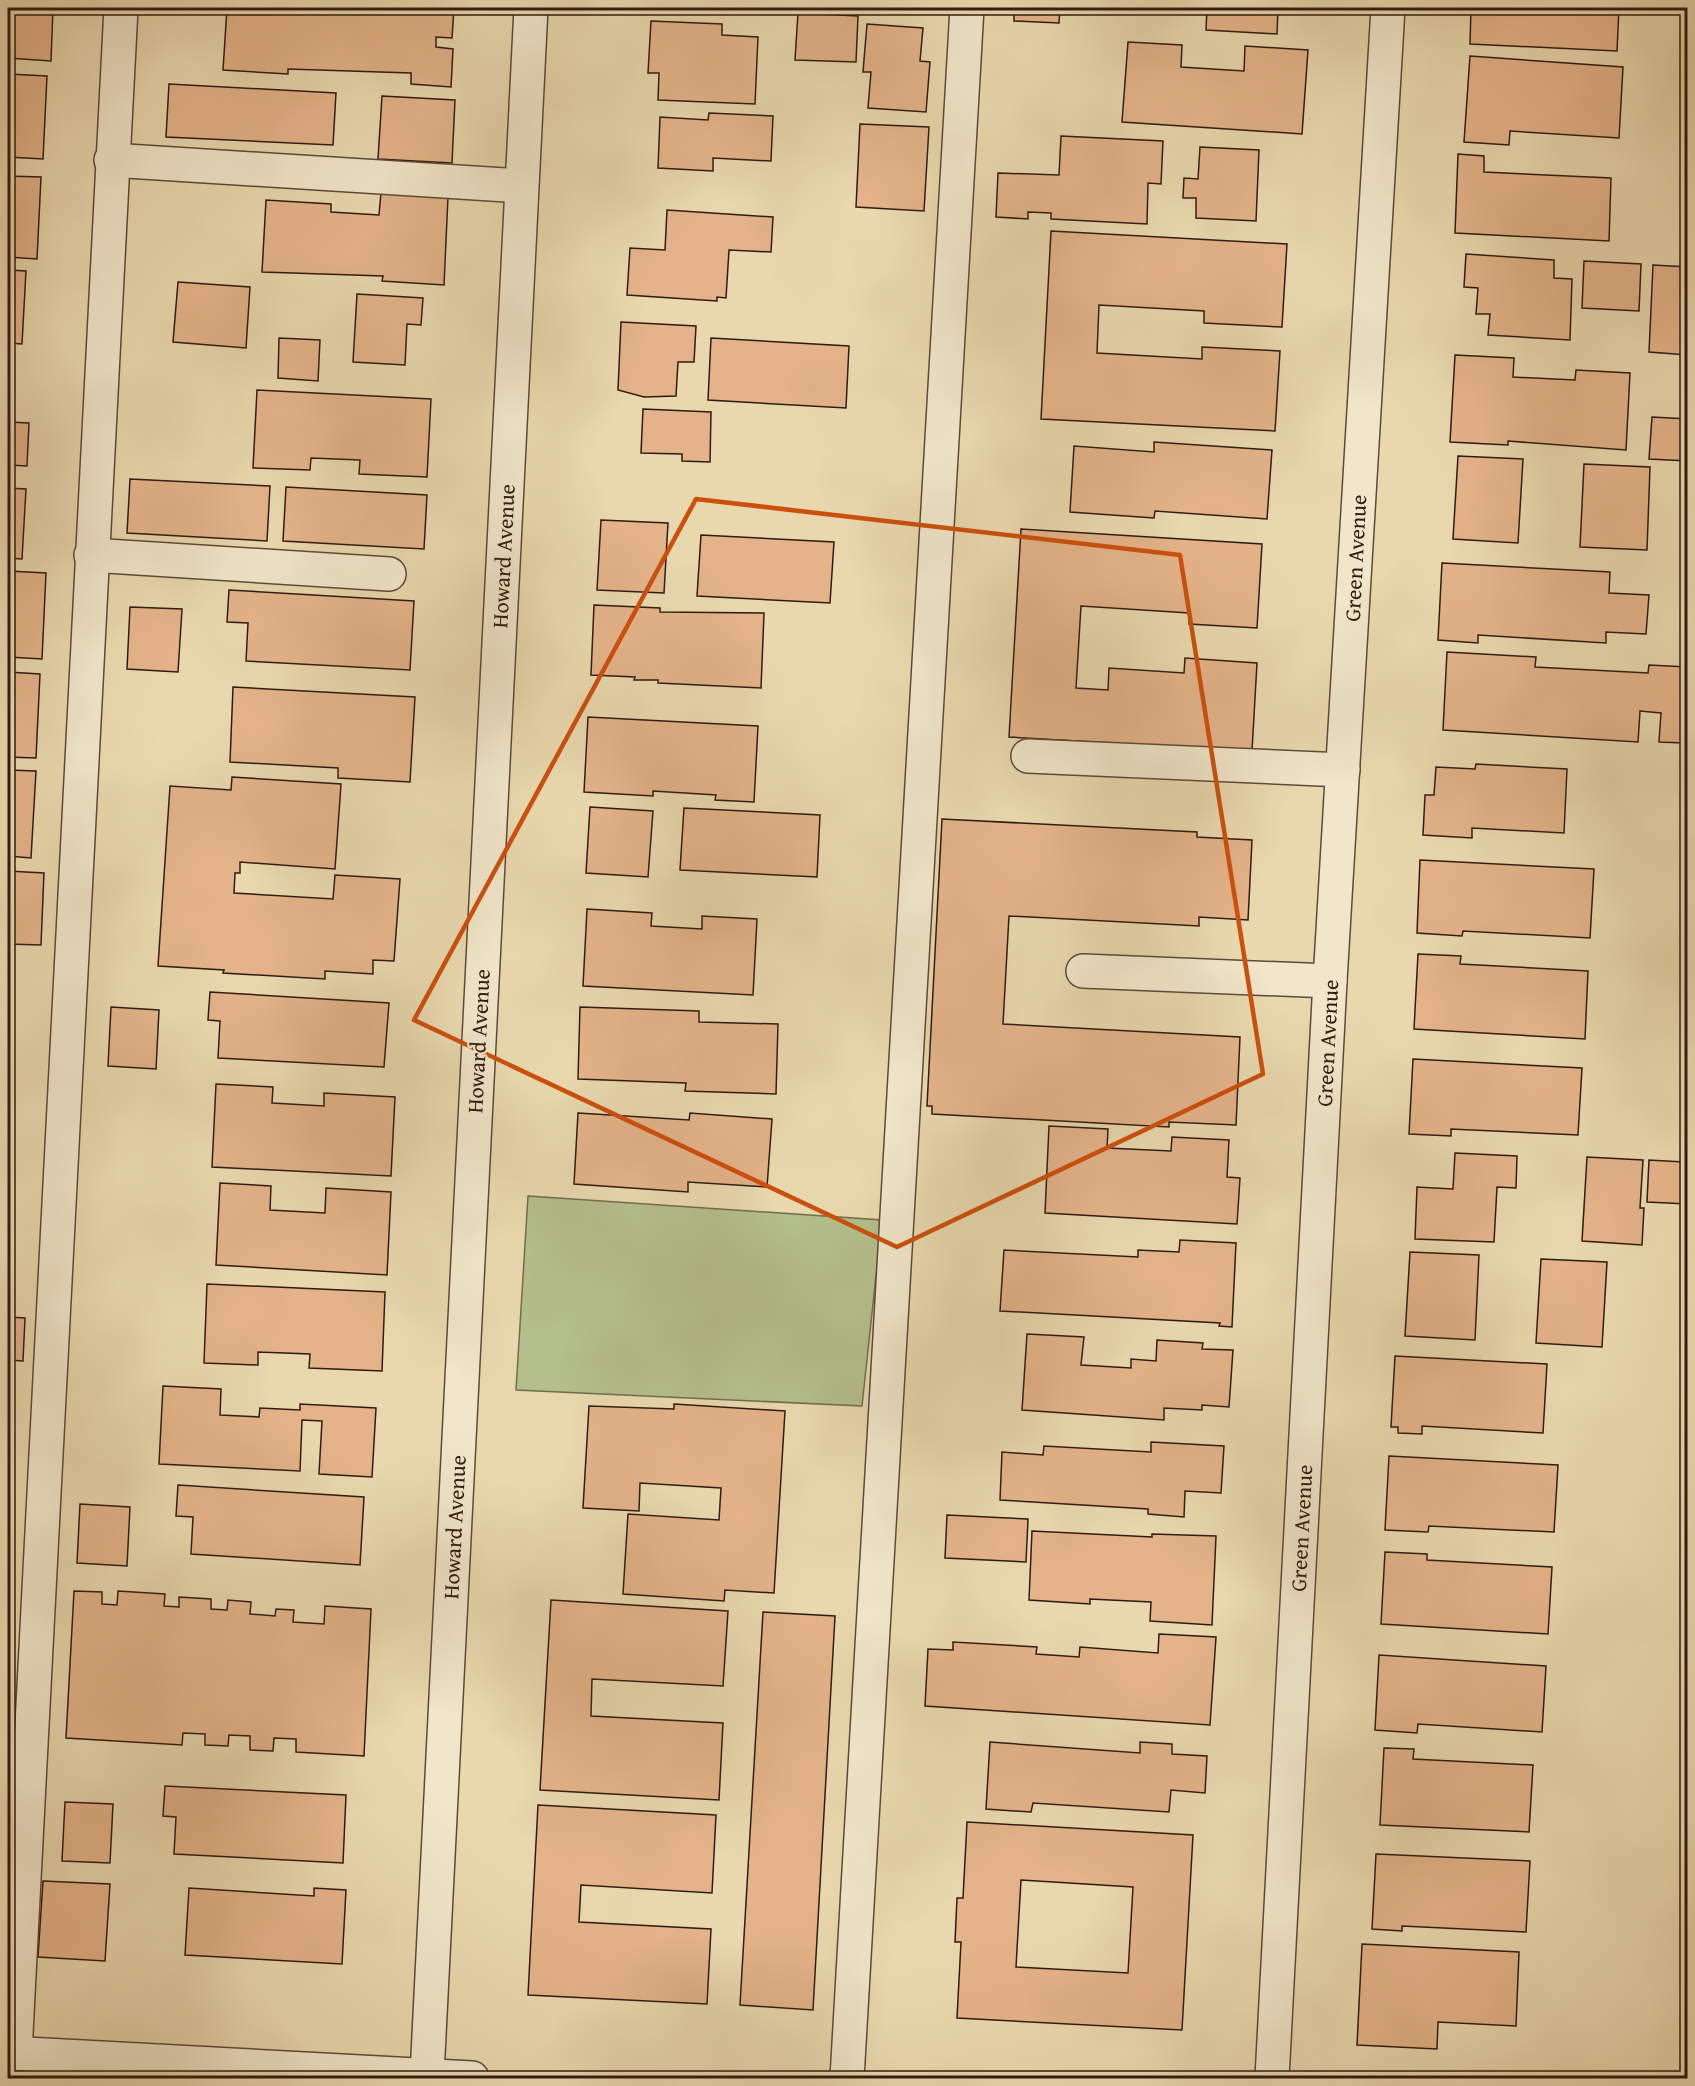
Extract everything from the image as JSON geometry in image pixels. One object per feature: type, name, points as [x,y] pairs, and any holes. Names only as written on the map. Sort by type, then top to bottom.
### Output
[{"type":"street","points":[[121,8],[111,160],[11,2053],[472,2079]]},
{"type":"street","name":"Howard Avenue","points":[[427,2075],[531,8]]},
{"type":"street","points":[[847,2079],[967,8]]},
{"type":"street","name":"Green Avenue","points":[[1272,2079],[1330,981],[1388,8]]},
{"type":"street","points":[[111,160],[521,186]]},
{"type":"street","points":[[91,555],[389,574]]},
{"type":"street","points":[[1028,756],[1343,770]]},
{"type":"street","points":[[1083,971],[1330,981]]},
{"type":"highlighted area","points":[[696,499],[1180,555],[1263,1074],[897,1247],[414,1020]]},
{"type":"green space","points":[[528,1196],[882,1220],[862,1406],[516,1390]]},
{"type":"building","points":[[8,8],[53,8],[51,61],[8,58]]},
{"type":"building","points":[[227,8],[454,8],[452,38],[436,37],[436,47],[453,49],[451,87],[411,84],[411,73],[288,69],[288,74],[223,70]]},
{"type":"building","points":[[1014,8],[1060,8],[1059,23],[1014,21]]},
{"type":"building","points":[[1207,8],[1278,8],[1277,34],[1206,30]]},
{"type":"building","points":[[1471,8],[1619,8],[1617,51],[1470,44]]},
{"type":"building","points":[[798,13],[858,16],[856,62],[795,60]]},
{"type":"building","points":[[651,21],[722,24],[722,35],[758,37],[755,104],[658,100],[659,73],[648,73]]},
{"type":"building","points":[[867,24],[923,28],[920,61],[930,62],[926,112],[868,108],[871,72],[863,72]]},
{"type":"building","points":[[1128,42],[1182,45],[1181,67],[1244,71],[1245,46],[1308,50],[1302,134],[1122,122]]},
{"type":"building","points":[[1470,56],[1623,67],[1619,138],[1510,131],[1509,145],[1464,142]]},
{"type":"building","points":[[8,74],[47,76],[43,159],[8,157]]},
{"type":"building","points":[[169,84],[336,93],[333,145],[166,137]]},
{"type":"building","points":[[382,96],[455,100],[452,163],[378,159]]},
{"type":"building","points":[[709,113],[773,116],[771,161],[713,158],[713,171],[658,168],[660,117],[708,120]]},
{"type":"building","points":[[860,124],[929,127],[924,211],[856,207]]},
{"type":"building","points":[[1061,136],[1163,141],[1161,184],[1148,183],[1147,224],[1051,219],[1051,213],[1028,212],[1028,219],[996,217],[998,173],[1059,175]]},
{"type":"building","points":[[1200,147],[1259,150],[1256,221],[1196,218],[1196,198],[1183,198],[1184,178],[1198,179]]},
{"type":"building","points":[[1458,154],[1484,156],[1484,172],[1611,178],[1609,241],[1455,233]]},
{"type":"building","points":[[8,176],[41,177],[37,259],[8,257]]},
{"type":"building","points":[[381,193],[448,197],[444,285],[382,281],[383,276],[262,272],[266,200],[331,204],[331,212],[379,215]]},
{"type":"building","points":[[667,210],[773,217],[771,252],[729,250],[726,298],[717,297],[717,301],[627,295],[630,248],[665,250]]},
{"type":"building","points":[[1051,231],[1287,244],[1282,327],[1204,323],[1204,311],[1099,305],[1097,353],[1202,359],[1202,347],[1280,351],[1275,431],[1041,419]]},
{"type":"building","points":[[1466,254],[1554,260],[1554,278],[1572,279],[1570,340],[1488,335],[1490,314],[1476,314],[1478,288],[1464,287]]},
{"type":"building","points":[[1584,261],[1641,264],[1639,311],[1582,308]]},
{"type":"building","points":[[1653,265],[1688,267],[1688,355],[1649,352]]},
{"type":"building","points":[[8,270],[26,271],[22,344],[8,343]]},
{"type":"building","points":[[178,282],[250,287],[246,348],[173,342]]},
{"type":"building","points":[[357,294],[423,298],[421,325],[407,324],[405,365],[353,362]]},
{"type":"building","points":[[621,322],[696,326],[694,362],[678,362],[676,396],[644,397],[618,390]]},
{"type":"building","points":[[279,338],[320,340],[318,381],[278,378]]},
{"type":"building","points":[[711,338],[849,346],[846,408],[708,400]]},
{"type":"building","points":[[1455,355],[1514,358],[1513,377],[1575,380],[1576,370],[1630,373],[1626,450],[1508,441],[1508,445],[1450,442]]},
{"type":"building","points":[[257,390],[431,399],[427,477],[359,474],[360,460],[311,458],[310,470],[253,468]]},
{"type":"building","points":[[643,409],[711,412],[710,462],[682,461],[682,454],[641,453]]},
{"type":"building","points":[[1652,417],[1688,419],[1688,461],[1649,459]]},
{"type":"building","points":[[8,422],[29,423],[27,466],[8,465]]},
{"type":"building","points":[[1154,442],[1272,450],[1267,519],[1155,511],[1154,518],[1070,512],[1074,446],[1154,452]]},
{"type":"building","points":[[1458,456],[1523,459],[1518,543],[1453,539]]},
{"type":"building","points":[[1584,464],[1650,467],[1647,550],[1580,547]]},
{"type":"building","points":[[130,479],[270,486],[267,541],[127,533]]},
{"type":"building","points":[[286,487],[427,495],[424,549],[283,541]]},
{"type":"building","points":[[8,488],[26,489],[22,559],[8,558]]},
{"type":"building","points":[[601,520],[668,523],[664,593],[597,590]]},
{"type":"building","points":[[1021,529],[1262,544],[1257,628],[1189,624],[1189,613],[1081,606],[1076,688],[1108,690],[1109,668],[1184,673],[1185,658],[1257,663],[1252,751],[1009,737]]},
{"type":"building","points":[[701,535],[834,542],[830,603],[697,596]]},
{"type":"building","points":[[1442,563],[1610,572],[1609,593],[1649,595],[1646,634],[1606,632],[1606,643],[1478,635],[1478,643],[1438,640]]},
{"type":"building","points":[[8,571],[46,573],[42,659],[8,657]]},
{"type":"building","points":[[229,590],[414,601],[410,670],[246,661],[248,623],[227,622]]},
{"type":"building","points":[[594,605],[660,608],[660,612],[764,613],[761,688],[658,683],[658,680],[634,680],[635,677],[591,675]]},
{"type":"building","points":[[130,607],[182,609],[178,672],[127,669]]},
{"type":"building","points":[[1447,652],[1536,657],[1535,667],[1648,673],[1649,665],[1688,667],[1688,750],[1684,750],[1684,743],[1659,742],[1661,713],[1640,711],[1638,742],[1443,730]]},
{"type":"building","points":[[8,672],[40,674],[36,758],[8,757]]},
{"type":"building","points":[[233,687],[415,697],[410,782],[338,778],[338,768],[230,762]]},
{"type":"building","points":[[588,717],[758,726],[754,802],[715,800],[716,795],[653,791],[653,796],[584,792]]},
{"type":"building","points":[[1476,764],[1567,769],[1564,833],[1472,828],[1472,838],[1423,835],[1425,795],[1434,795],[1436,767],[1475,769]]},
{"type":"building","points":[[8,770],[36,771],[31,858],[8,856]]},
{"type":"building","points":[[232,777],[341,784],[335,869],[240,862],[240,873],[235,873],[234,893],[333,899],[335,875],[400,879],[394,961],[373,960],[373,974],[325,971],[325,979],[223,973],[224,970],[158,966],[170,786],[231,790]]},
{"type":"building","points":[[590,807],[653,811],[648,877],[586,873]]},
{"type":"building","points":[[684,808],[820,815],[817,877],[680,870]]},
{"type":"building","points":[[942,819],[1197,832],[1197,837],[1252,840],[1248,920],[1199,917],[1199,926],[1009,916],[1003,1024],[1240,1037],[1236,1125],[1169,1122],[1169,1127],[932,1114],[932,1106],[927,1106]]},
{"type":"building","points":[[1420,860],[1594,869],[1590,938],[1463,931],[1462,936],[1417,933]]},
{"type":"building","points":[[8,871],[44,873],[41,945],[8,944]]},
{"type":"building","points":[[587,909],[652,913],[651,926],[702,929],[702,916],[757,919],[753,995],[583,986]]},
{"type":"building","points":[[1418,954],[1461,956],[1460,964],[1588,971],[1585,1039],[1414,1029]]},
{"type":"building","points":[[210,992],[389,1003],[384,1067],[218,1058],[220,1021],[208,1020]]},
{"type":"building","points":[[111,1007],[159,1010],[156,1069],[108,1066]]},
{"type":"building","points":[[580,1007],[699,1011],[699,1022],[778,1024],[776,1094],[685,1091],[686,1083],[578,1079]]},
{"type":"building","points":[[1413,1059],[1582,1068],[1578,1135],[1451,1129],[1451,1136],[1409,1134]]},
{"type":"building","points":[[216,1084],[273,1087],[272,1103],[324,1106],[324,1093],[395,1097],[391,1176],[212,1167]]},
{"type":"building","points":[[578,1113],[689,1120],[690,1113],[772,1119],[767,1187],[688,1182],[688,1192],[574,1184]]},
{"type":"building","points":[[1049,1126],[1108,1129],[1107,1148],[1171,1151],[1172,1137],[1229,1140],[1227,1177],[1240,1178],[1237,1224],[1045,1213]]},
{"type":"building","points":[[1455,1153],[1517,1156],[1516,1188],[1497,1187],[1494,1242],[1415,1239],[1417,1187],[1453,1189]]},
{"type":"building","points":[[1587,1157],[1643,1160],[1640,1208],[1644,1208],[1642,1245],[1582,1241]]},
{"type":"building","points":[[1684,1157],[1688,1157],[1688,1204],[1647,1202],[1649,1160],[1684,1162]]},
{"type":"building","points":[[220,1183],[271,1186],[270,1210],[325,1213],[326,1188],[391,1192],[387,1275],[216,1265]]},
{"type":"building","points":[[1180,1240],[1236,1243],[1232,1327],[1219,1326],[1220,1323],[1000,1311],[1004,1250],[1138,1257],[1138,1250],[1179,1252]]},
{"type":"building","points":[[1410,1252],[1479,1255],[1475,1340],[1405,1336]]},
{"type":"building","points":[[1541,1259],[1607,1262],[1602,1347],[1536,1343]]},
{"type":"building","points":[[207,1284],[385,1292],[382,1371],[309,1368],[310,1354],[258,1352],[258,1365],[204,1363]]},
{"type":"building","points":[[8,1317],[25,1318],[23,1361],[8,1360]]},
{"type":"building","points":[[1027,1334],[1084,1337],[1081,1365],[1131,1368],[1131,1359],[1156,1361],[1157,1340],[1203,1343],[1202,1349],[1233,1350],[1229,1407],[1202,1405],[1202,1410],[1164,1408],[1164,1420],[1022,1410]]},
{"type":"building","points":[[1395,1356],[1547,1364],[1543,1433],[1422,1426],[1422,1434],[1398,1433],[1398,1427],[1391,1427]]},
{"type":"building","points":[[163,1386],[221,1389],[220,1415],[259,1417],[260,1408],[300,1410],[300,1404],[376,1408],[372,1477],[319,1474],[322,1421],[302,1420],[300,1471],[159,1464]]},
{"type":"building","points":[[674,1404],[785,1411],[774,1593],[725,1590],[724,1601],[623,1594],[628,1514],[719,1520],[721,1488],[640,1483],[639,1511],[583,1508],[589,1406],[674,1409]]},
{"type":"building","points":[[1151,1442],[1224,1446],[1221,1493],[1185,1491],[1184,1517],[1148,1514],[1148,1509],[1000,1500],[1002,1452],[1043,1455],[1044,1446],[1151,1452]]},
{"type":"building","points":[[1389,1456],[1558,1465],[1554,1532],[1429,1526],[1428,1532],[1385,1530]]},
{"type":"building","points":[[178,1485],[364,1497],[360,1565],[191,1554],[193,1517],[176,1516]]},
{"type":"building","points":[[80,1504],[130,1507],[127,1566],[77,1563]]},
{"type":"building","points":[[947,1515],[1028,1519],[1026,1562],[945,1558]]},
{"type":"building","points":[[1032,1531],[1152,1537],[1152,1534],[1216,1536],[1212,1625],[1150,1621],[1151,1602],[1090,1599],[1090,1604],[1029,1600]]},
{"type":"building","points":[[1385,1552],[1427,1554],[1427,1560],[1552,1567],[1548,1634],[1381,1624]]},
{"type":"building","points":[[74,1591],[102,1592],[102,1604],[117,1605],[118,1591],[165,1594],[164,1606],[179,1607],[179,1597],[211,1599],[211,1609],[227,1610],[228,1600],[251,1602],[250,1614],[275,1616],[276,1609],[294,1610],[293,1622],[324,1624],[325,1606],[371,1609],[364,1756],[296,1752],[296,1739],[274,1738],[273,1751],[250,1750],[250,1736],[229,1735],[228,1746],[205,1745],[205,1734],[183,1733],[182,1745],[66,1738]]},
{"type":"building","points":[[551,1600],[728,1611],[723,1686],[592,1679],[591,1716],[723,1723],[719,1800],[540,1790]]},
{"type":"building","points":[[763,1612],[835,1616],[813,2010],[740,2005]]},
{"type":"building","points":[[1159,1634],[1216,1637],[1210,1725],[925,1706],[928,1649],[953,1650],[953,1642],[1037,1647],[1036,1654],[1079,1657],[1080,1647],[1158,1653]]},
{"type":"building","points":[[1379,1655],[1546,1666],[1542,1732],[1418,1724],[1417,1733],[1375,1730]]},
{"type":"building","points":[[990,1742],[1140,1753],[1140,1742],[1172,1744],[1172,1754],[1207,1756],[1205,1793],[1171,1790],[1169,1812],[1033,1803],[1031,1812],[986,1809]]},
{"type":"building","points":[[1384,1748],[1414,1749],[1413,1759],[1533,1765],[1529,1832],[1380,1825]]},
{"type":"building","points":[[165,1786],[346,1795],[343,1863],[174,1854],[176,1817],[163,1816]]},
{"type":"building","points":[[65,1802],[113,1804],[110,1863],[62,1861]]},
{"type":"building","points":[[538,1805],[716,1815],[712,1893],[581,1885],[579,1922],[711,1929],[707,2004],[528,1995]]},
{"type":"building","points":[[967,1822],[1193,1835],[1182,2030],[957,2018],[961,1942],[955,1942],[957,1898],[963,1898]],"holes":[[[1021,1880],[1133,1887],[1128,1973],[1016,1967]]]},
{"type":"building","points":[[1376,1854],[1530,1861],[1526,1932],[1402,1926],[1402,1931],[1372,1929]]},
{"type":"building","points":[[43,1881],[110,1884],[105,1961],[38,1957]]},
{"type":"building","points":[[189,1888],[314,1896],[314,1888],[346,1890],[342,1964],[185,1955]]},
{"type":"building","points":[[1362,1944],[1519,1952],[1516,2026],[1438,2022],[1437,2049],[1357,2045]]}]
